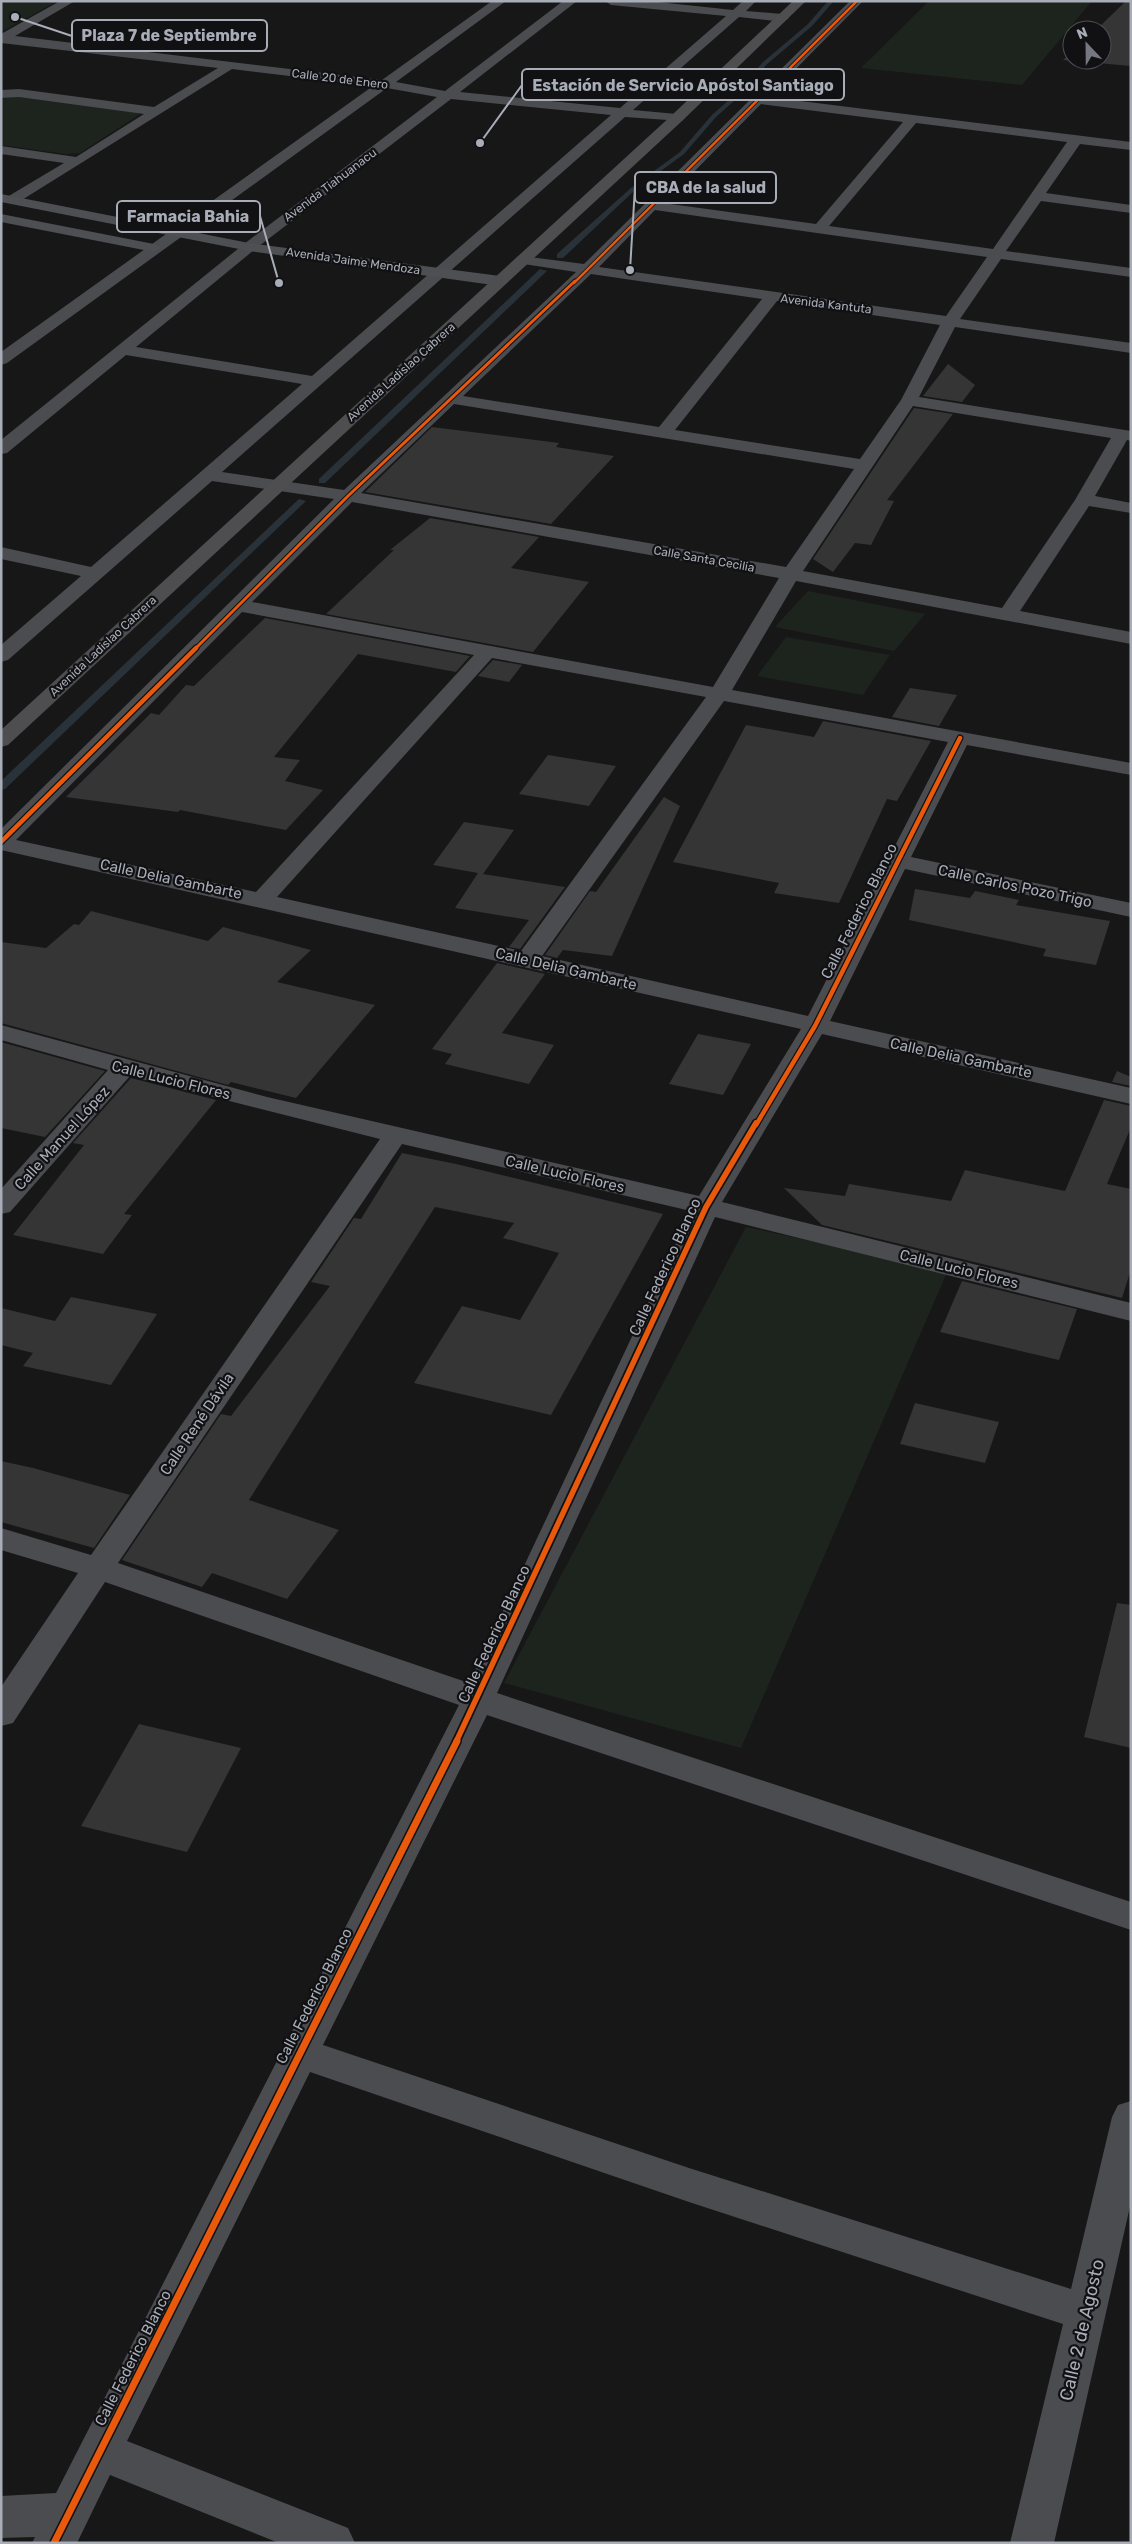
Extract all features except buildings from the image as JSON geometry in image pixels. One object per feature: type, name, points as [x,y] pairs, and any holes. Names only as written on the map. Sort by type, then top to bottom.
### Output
[{"type":"highway","name":"Avenida Ladislao Cabrera","points":[[1,741],[677,118],[800,1]]},
{"type":"main road","name":"Avenida Jaime Mendoza","points":[[6,199],[249,247],[500,281]]},
{"type":"main road","points":[[1,218],[175,252]]},
{"type":"main road","points":[[212,258],[250,264]]},
{"type":"main road","name":"Avenida Jaime Mendoza","points":[[401,286],[438,291]]},
{"type":"main road","points":[[464,295],[482,297]]},
{"type":"street","points":[[2,38],[69,1]]},
{"type":"street","points":[[1,360],[500,1]]},
{"type":"street","name":"Avenida Tiahuanacu","points":[[1,450],[231,261],[571,1]]},
{"type":"street","points":[[611,1],[783,18]]},
{"type":"street","points":[[1,656],[420,288],[624,114],[750,1]]},
{"type":"street","points":[[1,842],[240,606],[348,496],[588,269],[650,205],[857,1]]},
{"type":"street","name":"Calle 20 de Enero","points":[[2,38],[385,84],[448,95],[677,118]]},
{"type":"street","points":[[6,199],[78,161],[154,111],[229,66]]},
{"type":"street","points":[[1,94],[19,93],[154,111]]},
{"type":"street","points":[[758,100],[1131,146]]},
{"type":"street","points":[[820,228],[914,119]]},
{"type":"street","points":[[527,960],[719,694],[791,574],[909,400],[951,320],[1077,138]]},
{"type":"street","points":[[1,150],[78,161]]},
{"type":"street","points":[[1037,196],[1131,208]]},
{"type":"street","points":[[650,205],[1131,273]]},
{"type":"street","name":"Avenida Kantuta","points":[[522,260],[772,297],[951,320],[1131,348]]},
{"type":"street","points":[[664,432],[772,297]]},
{"type":"street","points":[[123,350],[314,381]]},
{"type":"street","points":[[452,399],[864,465]]},
{"type":"street","points":[[909,400],[1126,435],[1008,614]]},
{"type":"street","name":"Calle Santa Cecilia","points":[[207,475],[348,496],[791,574],[1131,638]]},
{"type":"street","points":[[1084,500],[1131,508]]},
{"type":"street","points":[[1,554],[95,574]]},
{"type":"street","points":[[240,606],[1131,769]]},
{"type":"street","points":[[262,898],[488,651]]},
{"type":"street","name":"Calle Federico Blanco","points":[[62,2528],[478,1699],[706,1207],[815,1026],[960,738]]},
{"type":"street","name":"Calle Delia Gambarte","points":[[1,842],[262,898],[815,1026],[1131,1096]]},
{"type":"street","name":"Calle Carlos Pozo Trigo","points":[[899,861],[1131,910]]},
{"type":"street","name":"Calle Lucio Flores","points":[[1,1032],[123,1069],[395,1136],[706,1207],[1131,1312]]},
{"type":"street","name":"Calle Manuel López","points":[[1,1206],[123,1069]]},
{"type":"street","name":"Calle René Dávila","points":[[1,1714],[98,1568],[395,1136]]},
{"type":"street","points":[[1,1539],[98,1568],[478,1699],[1131,1916]]},
{"type":"street","points":[[300,2053],[689,2185],[1086,2313]]},
{"type":"street","name":"Calle 2 de Agosto","points":[[1032,2543],[1131,2117]]},
{"type":"street","points":[[100,2451],[333,2543]]},
{"type":"street","points":[[1,2517],[62,2528]]},
{"type":"shaded area","points":[[1,1],[58,1],[1,32]]},
{"type":"shaded area","points":[[929,1],[1092,1],[1076,20],[1062,20],[1062,37],[1022,85],[861,68]]},
{"type":"shaded area","points":[[18,96],[140,114],[80,153],[66,154],[1,145],[1,99]]},
{"type":"shaded area","points":[[808,591],[925,614],[894,651],[775,627]]},
{"type":"shaded area","points":[[786,637],[890,655],[863,695],[757,676]]},
{"type":"shaded area","points":[[746,1227],[948,1270],[741,1748],[504,1683]]},
{"type":"waterway","points":[[560,256],[633,189],[682,153],[714,116],[742,91],[764,64],[810,25],[831,1]]},
{"type":"waterway","points":[[322,481],[543,271]]},
{"type":"waterway","points":[[1,787],[302,501]]},
{"type":"cycle path","points":[[1,842],[348,496],[588,269],[857,1]]},
{"type":"cycle path","points":[[54,2543],[478,1699],[706,1207],[815,1026],[960,738]]},
{"type":"place","name":"Plaza 7 de Septiembre","points":[[15,17]]},
{"type":"place","name":"Estación de Servicio Apóstol Santiago","points":[[480,143]]},
{"type":"place","name":"CBA de la salud","points":[[630,270]]},
{"type":"place","name":"Farmacia Bahia","points":[[279,283]]}]
